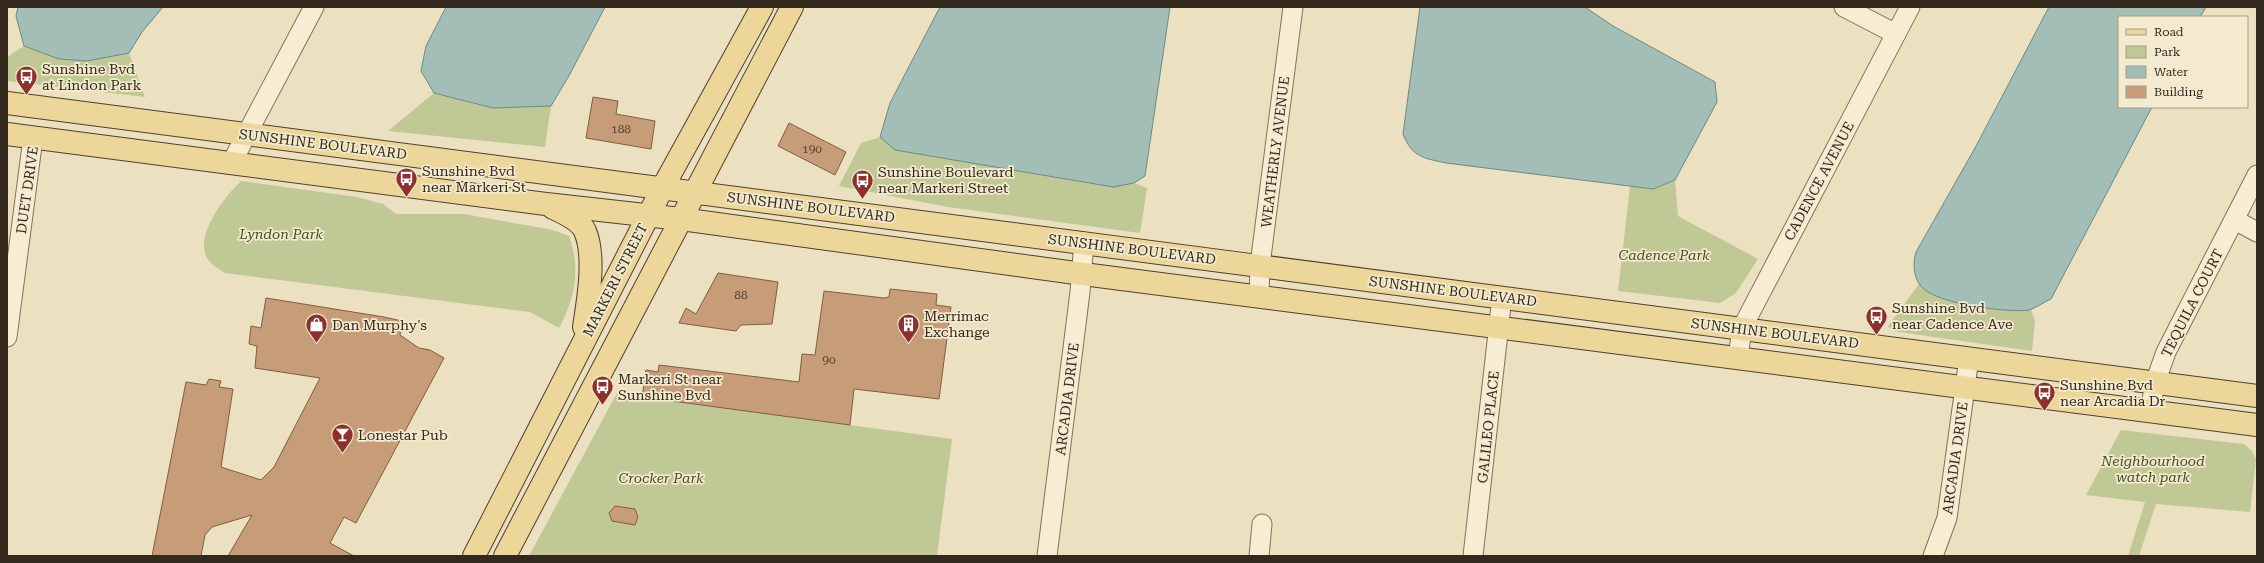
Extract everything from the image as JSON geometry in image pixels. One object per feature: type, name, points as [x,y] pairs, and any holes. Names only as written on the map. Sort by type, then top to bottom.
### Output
[{"type":"main road","name":"MARKERI STREET","points":[[474,556],[663,187],[762,7]]},
{"type":"main road","points":[[505,556],[792,7]]},
{"type":"main road","name":"SUNSHINE BOULEVARD","points":[[7,103],[247,135],[695,191],[2257,396]]},
{"type":"main road","name":"SUNSHINE BOULEVARD","points":[[7,134],[232,162],[546,204],[681,219],[1083,274],[1498,328],[1965,386],[2257,425]]},
{"type":"main road","points":[[546,204],[570,216],[585,231],[589,250],[590,277],[580,348]]},
{"type":"street","points":[[232,162],[314,7]]},
{"type":"street","name":"WEATHERLY AVENUE","points":[[1259,297],[1260,265],[1293,7]]},
{"type":"street","points":[[1844,7],[1896,34]]},
{"type":"street","name":"CADENCE AVENUE","points":[[1738,358],[1742,328],[1910,7]]},
{"type":"street","name":"DUET DRIVE","points":[[7,337],[33,138]]},
{"type":"street","name":"TEQUILA COURT","points":[[2150,411],[2155,383],[2166,352],[2257,175]]},
{"type":"street","points":[[2235,220],[2257,232]]},
{"type":"street","name":"ARCADIA DRIVE","points":[[1047,556],[1083,274],[1084,242]]},
{"type":"street","name":"GALILEO PLACE","points":[[1474,556],[1502,297]]},
{"type":"street","name":"ARCADIA DRIVE","points":[[1933,556],[1947,518],[1969,358]]},
{"type":"street","points":[[1259,556],[1262,524]]},
{"type":"green space","points":[[24,46],[59,59],[87,61],[129,53],[145,97],[7,81],[7,57]]},
{"type":"green space","points":[[434,93],[493,108],[551,106],[545,147],[388,131]]},
{"type":"green space","points":[[880,137],[895,150],[1112,187],[1134,183],[1147,188],[1140,233],[948,207],[839,186],[861,143]]},
{"type":"green space","name":"Cadence Park","points":[[1675,180],[1678,216],[1758,259],[1736,293],[1720,303],[1618,291],[1630,186],[1653,189]]},
{"type":"green space","name":"Lyndon Park","points":[[241,181],[357,197],[383,204],[396,214],[464,214],[553,230],[569,236],[575,260],[575,272],[572,295],[565,317],[559,328],[530,312],[225,273],[210,262],[205,253],[204,242],[212,219],[219,207]]},
{"type":"green space","points":[[1919,284],[1929,292],[1957,303],[1988,309],[2031,309],[2035,321],[2032,351],[1892,331],[1888,326]]},
{"type":"green space","name":"Crocker Park","points":[[617,393],[952,439],[937,556],[529,556]]},
{"type":"green space","name":"Neighbourhood watch park","points":[[2121,430],[2244,444],[2252,451],[2256,459],[2250,512],[2156,504],[2139,556],[2128,556],[2145,502],[2086,495]]},
{"type":"water","points":[[18,7],[163,7],[142,32],[129,53],[87,61],[59,59],[24,46],[16,16]]},
{"type":"water","points":[[446,7],[605,7],[570,74],[551,106],[493,108],[434,93],[421,71],[426,46]]},
{"type":"water","points":[[940,7],[1170,7],[1145,176],[1134,183],[1113,187],[895,150],[880,137],[890,103]]},
{"type":"water","points":[[1420,7],[1585,7],[1613,26],[1715,82],[1717,102],[1675,180],[1653,189],[1431,160],[1414,152],[1406,142],[1403,134]]},
{"type":"water","points":[[2049,7],[2206,7],[2201,16],[2118,16],[2118,108],[2151,108],[2051,299],[2032,309],[2019,311],[2005,310],[1971,306],[1954,302],[1928,292],[1920,285],[1916,277],[1914,260],[1916,252],[1975,148]]},
{"type":"building","points":[[593,97],[618,101],[616,114],[655,121],[651,149],[586,138]]},
{"type":"building","points":[[789,123],[846,152],[835,175],[778,146]]},
{"type":"building","points":[[718,273],[778,282],[772,324],[741,325],[736,331],[679,323],[686,308],[696,314]]},
{"type":"building","points":[[890,289],[937,294],[936,305],[951,307],[939,399],[854,389],[850,425],[642,397],[646,370],[658,372],[659,365],[799,382],[802,354],[815,355],[824,291],[884,298],[889,297]]},
{"type":"building","points":[[266,298],[402,321],[400,335],[419,348],[430,350],[444,358],[356,523],[344,517],[330,543],[354,556],[228,556],[252,515],[212,527],[205,535],[201,556],[152,556],[186,382],[206,385],[209,379],[221,381],[219,387],[233,389],[221,467],[261,480],[274,467],[320,378],[255,368],[257,346],[249,344],[251,326],[261,328]]},
{"type":"building","points":[[615,506],[635,509],[638,517],[635,525],[612,521],[609,513]]},
{"type":"place","name":"Sunshine Bvd at Lindon Park","points":[[26,96]]},
{"type":"place","name":"Sunshine Bvd near Markeri St","points":[[406,198]]},
{"type":"place","name":"Sunshine Boulevard near Markeri Street","points":[[863,200]]},
{"type":"place","name":"Sunshine Bvd near Cadence Ave","points":[[1877,336]]},
{"type":"place","name":"Dan Murphy's","points":[[316,344]]},
{"type":"place","name":"Merrimac Exchange","points":[[909,344]]},
{"type":"place","name":"Markeri St near Sunshine Bvd","points":[[602,406]]},
{"type":"place","name":"Sunshine Bvd near Arcadia Dr","points":[[2045,412]]},
{"type":"place","name":"Lonestar Pub","points":[[343,454]]}]
